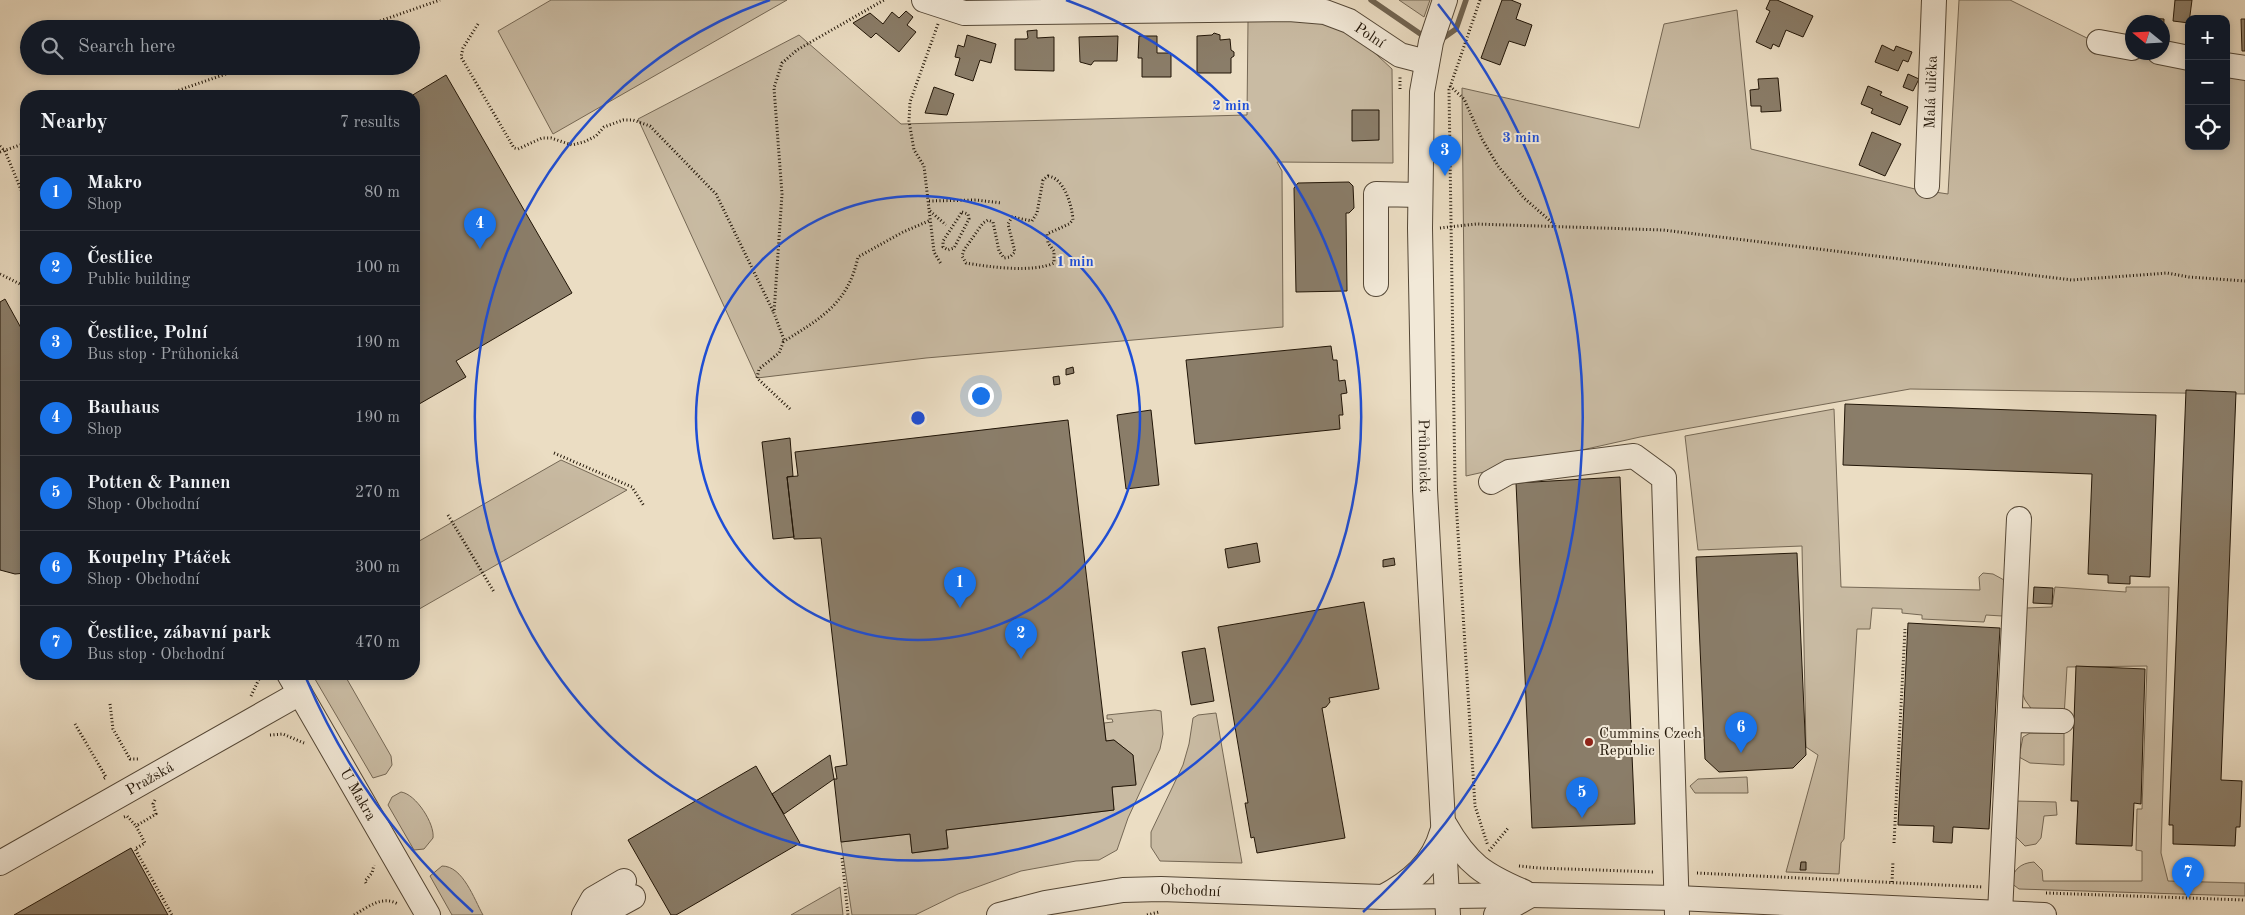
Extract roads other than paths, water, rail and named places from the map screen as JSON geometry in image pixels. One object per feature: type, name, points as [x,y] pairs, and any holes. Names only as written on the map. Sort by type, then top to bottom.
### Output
[{"type":"street","name":"Průhonická","points":[[1445,0],[1426,62],[1420,116],[1420,195],[1425,490],[1448,906]]},
{"type":"street","name":"Malá ulička","points":[[1927,186],[1934,0]]},
{"type":"street","name":"Polní","points":[[934,4],[964,13],[1289,9],[1326,12],[1349,21],[1400,55],[1426,62]]},
{"type":"street","points":[[2099,42],[2125,47]]},
{"type":"street","points":[[2170,54],[2185,57]]},
{"type":"street","points":[[2230,66],[2245,68]]},
{"type":"street","points":[[1376,284],[1376,194],[1420,195]]},
{"type":"street","points":[[1491,482],[1509,472],[1634,456],[1664,478],[1677,907]]},
{"type":"street","points":[[2000,914],[2019,519]]},
{"type":"street","name":"Pražská","points":[[0,863],[294,683]]},
{"type":"street","name":"U Makra","points":[[294,683],[428,915]]},
{"type":"street","points":[[2010,720],[2062,721]]},
{"type":"street","points":[[1444,823],[1474,866],[1492,878],[1530,895]]},
{"type":"street","points":[[1383,897],[1414,877],[1427,865],[1437,849],[1444,823]]},
{"type":"street","points":[[584,915],[593,899],[628,889],[600,915]]},
{"type":"street","name":"Obchodní","points":[[999,915],[1045,903],[1123,890],[1161,889],[1383,897],[1448,906],[1530,895],[1677,907],[2044,915]]},
{"type":"street","points":[[1496,915],[1530,895]]},
{"type":"street","name":"Obchodní","points":[[1383,897],[1412,915]]},
{"type":"waterway","points":[[1371,0],[1422,35]]},
{"type":"waterway","points":[[1442,39],[1456,29],[1466,0]]},
{"type":"place","name":"Čestlice, Polní","points":[[1445,176]]},
{"type":"place","name":"Bauhaus","points":[[480,249]]},
{"type":"place","name":"Makro","points":[[960,608]]},
{"type":"place","name":"Čestlice","points":[[1021,659]]},
{"type":"place","name":"Cummins Czech Republic","points":[[1589,742]]},
{"type":"place","name":"Koupelny Ptáček","points":[[1741,753]]},
{"type":"place","name":"Potten & Pannen","points":[[1582,818]]},
{"type":"place","name":"Čestlice, zábavní park","points":[[2188,898]]}]
